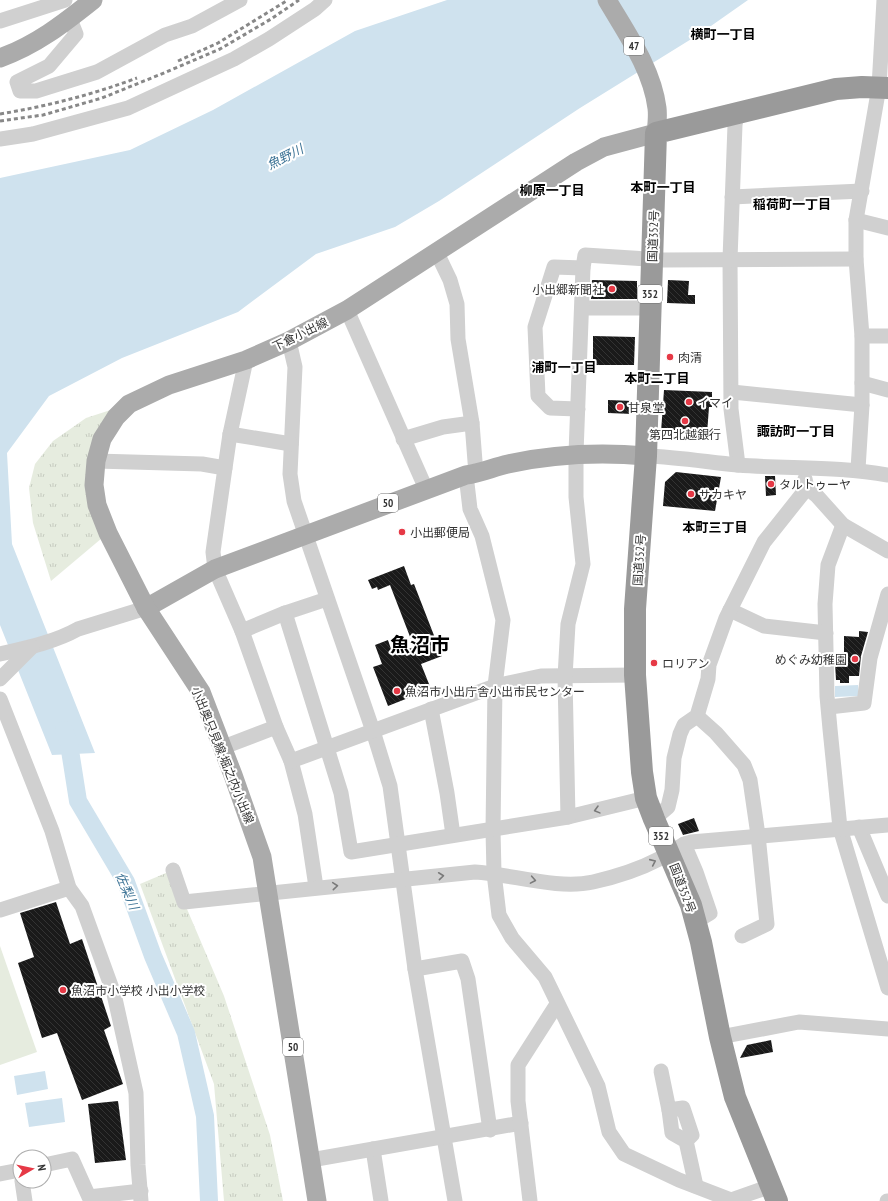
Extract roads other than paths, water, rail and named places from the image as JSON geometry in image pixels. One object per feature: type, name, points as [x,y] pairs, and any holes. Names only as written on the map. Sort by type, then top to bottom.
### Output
[{"type":"highway","points":[[656,133],[836,89],[884,88]]},
{"type":"highway","name":"国道352号","points":[[656,133],[646,456],[635,609],[635,675],[642,772],[646,798],[654,820],[676,848],[701,942],[720,1037],[735,1097],[774,1194]]},
{"type":"main road","points":[[0,58],[37,42],[53,32],[93,0]]},
{"type":"main road","name":"47","points":[[607,0],[646,70],[657,110],[656,133]]},
{"type":"main road","name":"下倉小出線","points":[[146,608],[108,533],[97,505],[94,485],[96,461],[102,439],[108,427],[129,404],[169,385],[246,360],[289,341],[347,310],[438,253],[576,162],[604,147],[656,133]]},
{"type":"main road","name":"50","points":[[146,608],[215,569],[426,489],[471,474],[507,464],[576,453],[616,453],[646,456]]},
{"type":"main road","name":"小出奥只見線;堀之内小出線","points":[[146,608],[201,692],[233,775],[262,857],[269,893],[317,1201]]},
{"type":"street","points":[[0,21],[35,5],[65,0]]},
{"type":"street","points":[[70,19],[76,34],[49,66],[17,82],[20,91],[36,91],[97,72],[165,36],[192,26],[240,0]]},
{"type":"street","points":[[0,139],[33,134],[128,108],[234,59],[269,39],[315,9],[325,0]]},
{"type":"street","points":[[858,469],[862,405],[862,336],[856,259],[856,220],[884,88],[884,0]]},
{"type":"street","points":[[736,113],[730,259],[731,409],[738,465]]},
{"type":"street","points":[[732,197],[862,191]]},
{"type":"street","points":[[856,220],[888,228]]},
{"type":"street","points":[[438,253],[450,280],[457,304],[458,339],[472,423],[470,509],[482,536],[503,620],[495,686],[493,830],[494,873],[499,915],[512,938],[545,977],[598,1086],[609,1132],[616,1145],[624,1154],[731,1200],[774,1194]]},
{"type":"street","points":[[568,817],[565,677],[568,624],[583,564],[576,497],[576,453],[583,268],[585,255],[652,260],[856,259]]},
{"type":"street","points":[[578,409],[550,408],[538,396],[535,327],[554,267],[583,268]]},
{"type":"street","points":[[582,308],[650,308]]},
{"type":"street","points":[[347,310],[426,489]]},
{"type":"street","points":[[862,336],[888,336]]},
{"type":"street","points":[[289,341],[295,367],[290,474],[294,501],[304,535],[373,731],[390,786],[414,969],[445,1137],[455,1201]]},
{"type":"street","points":[[246,360],[230,434],[213,552],[215,569],[242,631],[276,727],[291,761],[305,814],[316,887]]},
{"type":"street","points":[[862,383],[888,390]]},
{"type":"street","points":[[732,392],[862,405]]},
{"type":"street","points":[[403,439],[443,427],[472,423]]},
{"type":"street","points":[[230,434],[291,444]]},
{"type":"street","points":[[646,456],[674,457],[738,465],[858,469],[888,475]]},
{"type":"street","points":[[96,461],[202,464],[225,468]]},
{"type":"street","points":[[802,468],[807,488],[817,496],[843,525],[888,550]]},
{"type":"street","points":[[654,820],[668,807],[672,790],[674,758],[680,734],[684,725],[697,716],[708,678],[709,665],[730,610],[764,542],[807,488]]},
{"type":"street","points":[[843,525],[828,565],[826,633],[827,696],[840,828],[888,988]]},
{"type":"street","points":[[829,707],[864,703],[870,658],[888,594]]},
{"type":"street","points":[[242,631],[285,613],[327,598]]},
{"type":"street","points":[[0,654],[33,646],[69,634],[78,629],[146,608]]},
{"type":"street","points":[[730,610],[764,626],[826,633]]},
{"type":"street","points":[[285,613],[341,793],[351,852],[568,817],[646,798]]},
{"type":"street","points":[[0,679],[33,646]]},
{"type":"street","points":[[291,761],[431,708],[495,686],[541,676],[565,677],[635,675]]},
{"type":"street","points":[[0,699],[52,831],[69,888],[82,906],[114,994],[136,1093],[138,1165],[141,1196],[90,1198],[72,1159],[52,1163]]},
{"type":"street","points":[[431,708],[448,793],[453,835]]},
{"type":"street","points":[[697,716],[716,733],[744,765],[750,780],[758,835],[767,924],[742,936]]},
{"type":"street","points":[[222,748],[276,727]]},
{"type":"street","points":[[173,870],[184,902],[316,887],[475,872],[494,873],[553,884],[591,883],[636,869],[676,848],[758,835],[888,825]]},
{"type":"street","points":[[859,827],[888,896]]},
{"type":"street","points":[[0,910],[69,888]]},
{"type":"street","points":[[414,969],[462,961],[468,979],[490,1130]]},
{"type":"street","points":[[530,1201],[518,1101],[518,1065],[557,1004]]},
{"type":"street","points":[[720,1037],[799,1022],[888,1029]]},
{"type":"street","points":[[661,1071],[669,1110],[683,1108],[692,1135],[686,1141],[696,1186]]},
{"type":"street","points":[[311,1160],[490,1130],[521,1123]]},
{"type":"street","points":[[373,1149],[381,1201]]},
{"type":"street","points":[[0,1174],[12,1172]]},
{"type":"street","points":[[23,1189],[25,1201]]},
{"type":"water","name":"魚野川","points":[[447,0],[748,0],[701,33],[580,108],[439,201],[395,227],[316,254],[238,312],[122,358],[49,396],[7,453],[12,544],[95,753],[52,755],[0,625],[0,178],[130,150],[213,110],[355,31]]},
{"type":"water","points":[[858,685],[859,696],[835,697],[835,686]]},
{"type":"water","points":[[45,1071],[48,1089],[17,1095],[14,1076]]},
{"type":"water","points":[[62,1098],[65,1122],[29,1127],[25,1103]]},
{"type":"waterway","name":"佐梨川","points":[[64,730],[69,744],[78,801],[126,882],[153,956],[186,1033],[205,1116],[209,1201]]},
{"type":"railway","points":[[178,61],[218,43],[288,0]]},
{"type":"railway","points":[[0,121],[43,115],[102,98],[159,75],[220,49],[271,19],[299,0]]},
{"type":"railway","points":[[0,114],[69,99],[103,90],[137,78]]},
{"type":"place","name":"小出郷新聞社","points":[[612,289]]},
{"type":"place","name":"肉清","points":[[670,357]]},
{"type":"place","name":"イマイ","points":[[689,402]]},
{"type":"place","name":"甘泉堂","points":[[620,407]]},
{"type":"place","name":"第四北越銀行","points":[[685,421]]},
{"type":"place","name":"タルトゥーヤ","points":[[771,484]]},
{"type":"place","name":"サカキヤ","points":[[691,494]]},
{"type":"place","name":"小出郵便局","points":[[402,532]]},
{"type":"place","name":"めぐみ幼稚園","points":[[855,659]]},
{"type":"place","name":"ロリアン","points":[[654,663]]},
{"type":"place","name":"魚沼市小出庁舎小出市民センター","points":[[397,691]]},
{"type":"place","name":"魚沼市小学校 小出小学校","points":[[63,990]]},
{"type":"district","name":"横町一丁目","points":[[723,34]]},
{"type":"district","name":"本町一丁目","points":[[663,187]]},
{"type":"district","name":"柳原一丁目","points":[[552,190]]},
{"type":"district","name":"稲荷町一丁目","points":[[792,204]]},
{"type":"district","name":"浦町一丁目","points":[[564,367]]},
{"type":"district","name":"本町二丁目","points":[[657,378]]},
{"type":"district","name":"諏訪町一丁目","points":[[796,431]]},
{"type":"district","name":"本町三丁目","points":[[715,527]]},
{"type":"district","name":"魚沼市","points":[[420,645]]}]
